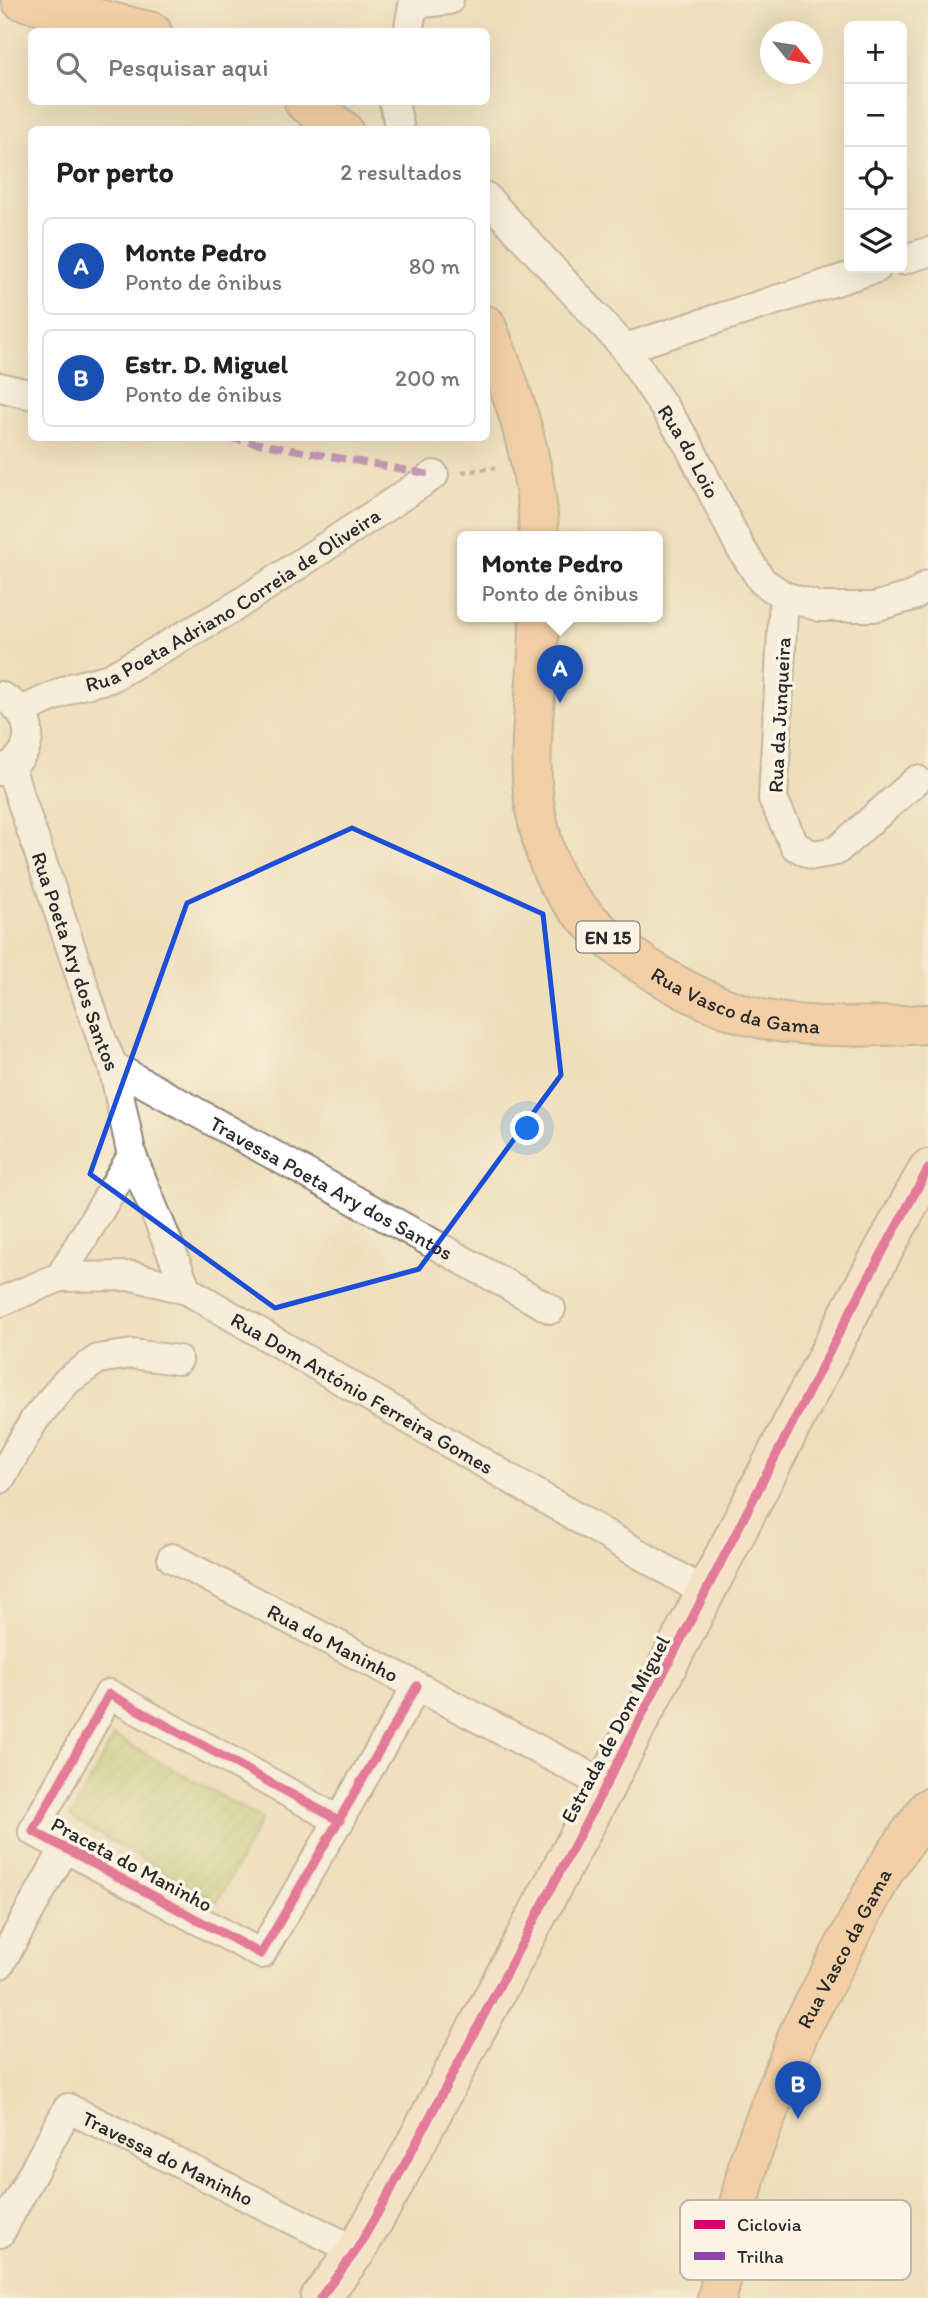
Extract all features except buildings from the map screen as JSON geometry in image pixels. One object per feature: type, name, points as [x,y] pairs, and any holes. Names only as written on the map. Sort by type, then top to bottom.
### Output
[{"type":"main road","points":[[22,0],[136,28]]},
{"type":"main road","points":[[308,105],[337,126]]},
{"type":"main road","points":[[490,335],[521,421],[539,516],[539,531]]},
{"type":"main road","name":"Rua Vasco da Gama","points":[[539,622],[532,775],[536,812],[545,849],[558,883],[601,932],[637,961],[689,993],[729,1009],[782,1023],[866,1027],[928,1024]]},
{"type":"main road","name":"Rua Vasco da Gama","points":[[740,2200],[750,2158],[800,2030],[886,1868],[928,1808]]},
{"type":"main road","name":"Rua Vasco da Gama","points":[[717,2298],[721,2280]]},
{"type":"street","points":[[409,28],[414,2],[449,0]]},
{"type":"street","points":[[395,105],[399,126]]},
{"type":"street","name":"Rua do Loio","points":[[490,201],[625,348],[687,442],[740,547],[762,581],[785,596],[820,607],[874,607],[913,596],[928,585]]},
{"type":"street","points":[[907,258],[928,252]]},
{"type":"street","points":[[625,348],[861,273]]},
{"type":"street","points":[[0,387],[28,394]]},
{"type":"street","name":"Rua Poeta Adriano Correia de Oliveira","points":[[5,769],[20,759],[29,735],[27,722],[11,703],[110,678],[233,608],[434,475]]},
{"type":"street","name":"Rua da Junqueira","points":[[785,596],[773,799],[795,846],[813,855],[836,852],[917,780]]},
{"type":"street","name":"Rua Poeta Ary dos Santos","points":[[5,769],[113,1066],[132,1156],[187,1290]]},
{"type":"street","name":"Travessa Poeta Ary dos Santos","points":[[113,1066],[551,1309]]},
{"type":"street","points":[[60,1277],[132,1156]]},
{"type":"street","name":"Estrada de Dom Miguel","points":[[320,2298],[356,2252],[606,1785],[852,1308],[928,1169]]},
{"type":"street","name":"Rua Dom António Ferreira Gomes","points":[[0,1302],[60,1277],[133,1276],[187,1290],[706,1593]]},
{"type":"street","points":[[0,1479],[35,1419],[67,1381],[98,1359],[132,1354],[178,1360]]},
{"type":"street","name":"Rua do Maninho","points":[[172,1558],[606,1785]]},
{"type":"street","name":"Praceta do Maninho","points":[[340,1821],[109,1694],[33,1830],[261,1954],[340,1821],[417,1686]]},
{"type":"street","name":"Praceta do Maninho","points":[[0,1964],[65,1848]]},
{"type":"street","name":"Travessa do Maninho","points":[[0,2233],[68,2108],[356,2252]]},
{"type":"path","points":[[434,475],[530,463]]},
{"type":"highlighted area","points":[[352,828],[543,914],[561,1075],[419,1269],[275,1308],[90,1174],[187,903]]},
{"type":"green space","points":[[114,1736],[262,1819],[217,1902],[70,1817]]},
{"type":"marked path","points":[[245,441],[434,475]]},
{"type":"cycle path","points":[[320,2298],[356,2251],[391,2190],[606,1785],[852,1308],[928,1169]]},
{"type":"cycle path","points":[[340,1821],[109,1694],[33,1831],[261,1954],[417,1686]]},
{"type":"place","name":"Monte Pedro","points":[[560,703]]},
{"type":"place","name":"Estr. D. Miguel","points":[[798,2119]]}]
